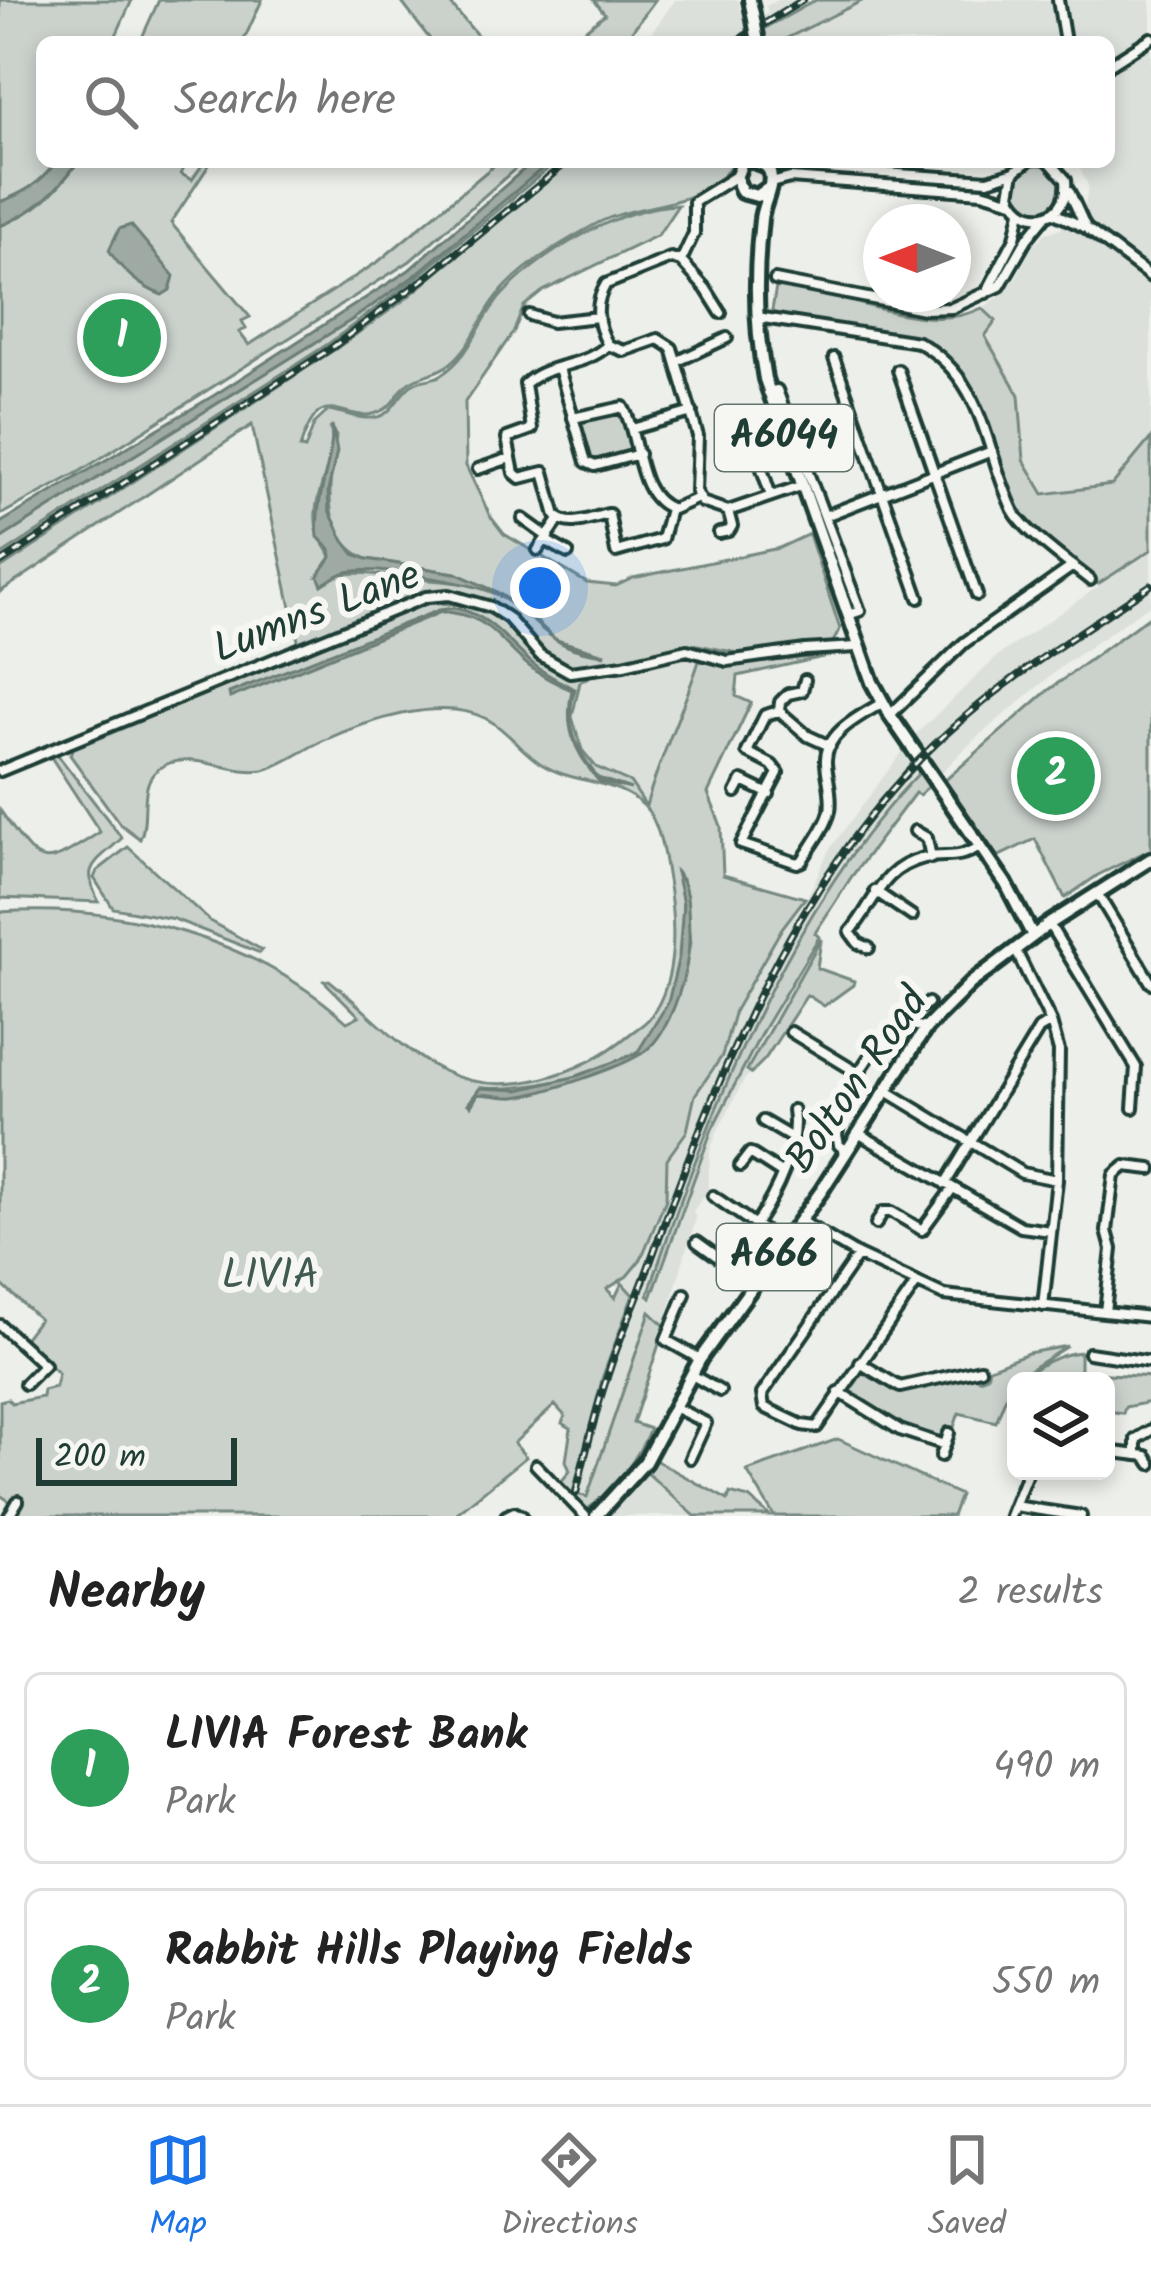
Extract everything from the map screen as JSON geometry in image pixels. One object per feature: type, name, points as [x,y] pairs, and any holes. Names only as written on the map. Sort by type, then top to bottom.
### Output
[{"type":"main road","points":[[750,0],[757,36]]},
{"type":"main road","points":[[740,168],[738,185],[761,219]]},
{"type":"main road","points":[[747,195],[757,196],[769,186],[770,172],[765,168]]},
{"type":"main road","name":"A6044","points":[[769,186],[761,219],[757,317],[768,392],[857,647],[882,703],[1035,934]]},
{"type":"main road","name":"Bolton Road","points":[[595,1516],[645,1462],[700,1359],[800,1221],[926,1028],[954,998],[1035,934],[1149,865]]},
{"type":"main road","points":[[1023,910],[1052,922]]},
{"type":"street","points":[[1058,0],[1064,36]]},
{"type":"street","points":[[1115,60],[1151,38]]},
{"type":"street","points":[[681,261],[694,233],[694,202],[740,168]]},
{"type":"street","points":[[826,168],[988,180],[1019,168]]},
{"type":"street","points":[[1059,168],[1086,228]]},
{"type":"street","points":[[985,294],[1016,238],[1021,212],[1010,187],[1014,172]]},
{"type":"street","points":[[769,186],[790,178],[982,192],[1013,201]]},
{"type":"street","points":[[775,280],[933,310],[962,305],[1000,286],[1027,239],[1061,207],[1068,189]]},
{"type":"street","points":[[712,190],[747,195]]},
{"type":"street","points":[[1021,212],[1049,215],[1086,228],[1151,277]]},
{"type":"street","points":[[608,346],[596,303],[606,284],[670,258],[681,261],[721,308]]},
{"type":"street","points":[[528,315],[551,322],[598,317]]},
{"type":"street","points":[[757,317],[918,342],[935,352],[970,390],[1015,515],[1090,580]]},
{"type":"street","points":[[678,361],[728,338]]},
{"type":"street","points":[[608,346],[624,351],[658,339],[672,348],[699,445],[698,498],[706,506],[728,511],[801,487]]},
{"type":"street","points":[[559,520],[544,472],[518,478],[507,438],[532,428],[525,384],[535,375],[594,359],[608,346]]},
{"type":"street","points":[[834,358],[919,598]]},
{"type":"street","points":[[559,368],[589,465],[639,454]]},
{"type":"street","points":[[898,370],[977,595]]},
{"type":"street","points":[[768,392],[777,390],[860,611],[849,621],[841,640],[826,648]]},
{"type":"street","points":[[573,418],[622,406],[652,494],[670,509]]},
{"type":"street","points":[[632,429],[692,412]]},
{"type":"street","points":[[754,445],[771,496]]},
{"type":"street","points":[[825,516],[992,451]]},
{"type":"street","points":[[478,469],[510,458]]},
{"type":"street","points":[[670,509],[698,498]]},
{"type":"street","points":[[559,520],[573,523],[609,514],[616,552],[662,539],[670,509]]},
{"type":"street","points":[[719,533],[732,526],[728,511]]},
{"type":"street","points":[[523,519],[568,553]]},
{"type":"street","points":[[538,550],[559,520]]},
{"type":"street","points":[[890,715],[964,643],[1073,566]]},
{"type":"street","name":"Lumns Lane","points":[[0,771],[425,597],[449,595],[491,608],[508,618],[540,655],[570,672],[687,650],[727,661],[857,647]]},
{"type":"street","points":[[779,711],[780,702],[802,691],[805,680]]},
{"type":"street","points":[[779,711],[758,723],[747,752],[778,773],[741,844],[767,855],[802,861],[828,818],[832,798],[825,756],[830,746],[841,730],[882,703]]},
{"type":"street","points":[[779,711],[808,736],[830,746]]},
{"type":"street","points":[[736,792],[742,781],[769,794]]},
{"type":"street","points":[[921,830],[931,857]]},
{"type":"street","points":[[868,948],[858,944],[850,932],[874,891],[888,878],[931,857],[958,858],[981,847]]},
{"type":"street","points":[[874,891],[907,917]]},
{"type":"street","points":[[1097,893],[1151,983]]},
{"type":"street","points":[[1052,922],[1136,1067],[1132,1108]]},
{"type":"street","points":[[1015,949],[1051,1022],[1059,1051],[1057,1180],[1043,1306]]},
{"type":"street","points":[[912,1022],[916,1010],[928,1003]]},
{"type":"street","points":[[876,1223],[883,1213],[892,1213],[922,1230],[1039,1029],[1051,1022]]},
{"type":"street","points":[[847,1151],[837,1142],[838,1123],[858,1072],[904,1023],[926,1028]]},
{"type":"street","points":[[791,1032],[858,1072]]},
{"type":"street","points":[[1136,1067],[1151,1063]]},
{"type":"street","points":[[885,1090],[1022,1173],[1057,1180]]},
{"type":"street","points":[[755,1225],[782,1173],[793,1110]]},
{"type":"street","points":[[763,1120],[791,1138]]},
{"type":"street","points":[[858,1133],[1021,1227],[1052,1231]]},
{"type":"street","points":[[740,1166],[751,1154],[782,1173]]},
{"type":"street","points":[[1105,1312],[1114,1175],[1125,1166],[1151,1169]]},
{"type":"street","points":[[713,1196],[784,1244]]},
{"type":"street","points":[[800,1221],[916,1284],[965,1300],[1151,1317]]},
{"type":"street","points":[[697,1242],[754,1283]]},
{"type":"street","points":[[858,1256],[760,1397],[764,1407],[802,1426],[817,1427],[916,1284]]},
{"type":"street","points":[[685,1294],[667,1342],[700,1359]]},
{"type":"street","points":[[0,1325],[48,1368],[25,1384]]},
{"type":"street","points":[[1089,1353],[1151,1362]]},
{"type":"street","points":[[860,1363],[900,1387],[980,1369]]},
{"type":"street","points":[[692,1375],[720,1391]]},
{"type":"street","points":[[839,1393],[900,1430],[945,1445]]},
{"type":"street","points":[[674,1407],[706,1423],[690,1458]]},
{"type":"street","points":[[1136,1455],[1136,1439],[1151,1430]]},
{"type":"street","points":[[941,1456],[949,1433]]},
{"type":"street","points":[[1115,1452],[1146,1456],[1151,1464]]},
{"type":"street","points":[[536,1465],[595,1516]]},
{"type":"street","points":[[1024,1480],[1012,1511],[1081,1516]]},
{"type":"street","points":[[9,1516],[18,1501]]},
{"type":"street","points":[[506,1516],[514,1512],[522,1516]]},
{"type":"shaded area","points":[[675,0],[738,0],[745,25],[768,13],[766,6],[778,0],[816,0],[752,36],[649,36]]},
{"type":"shaded area","points":[[864,0],[1151,0],[1151,438],[1112,485],[1044,494],[1024,460],[1019,395],[985,336],[996,321],[982,308],[1015,279],[1045,233],[1084,212],[1088,186],[1080,168],[1115,168],[1115,36],[791,36]]},
{"type":"shaded area","points":[[51,168],[73,168],[44,200],[0,226],[0,202]]},
{"type":"shaded area","points":[[525,168],[543,168],[413,277],[353,319],[0,539],[0,523],[213,396],[409,270]]},
{"type":"shaded area","points":[[543,168],[576,168],[252,425],[0,592],[0,539],[413,277]]},
{"type":"shaded area","points":[[131,225],[174,276],[170,290],[162,295],[132,277],[109,250],[119,229]]},
{"type":"shaded area","points":[[332,425],[337,451],[329,510],[354,554],[455,573],[495,591],[555,639],[494,593],[464,584],[359,571],[340,574],[322,585],[318,576],[331,557],[318,537],[318,522]]},
{"type":"shaded area","points":[[1151,550],[1151,604],[1065,664],[938,776],[927,761],[919,769],[929,786],[915,793],[815,933],[824,941],[807,995],[765,1059],[744,1080],[717,1132],[710,1151],[708,1191],[693,1211],[696,1218],[615,1483],[587,1511],[560,1483],[570,1471],[566,1461],[571,1428],[562,1423],[565,1416],[555,1405],[594,1345],[622,1283],[641,1258],[666,1199],[667,1159],[687,1131],[695,1095],[715,1069],[735,1010],[782,928],[803,906],[829,850],[905,748],[913,761],[923,753],[915,735],[999,655]]},
{"type":"shaded area","points":[[454,608],[488,623],[538,668],[575,689],[570,714],[572,690],[534,670],[482,623],[441,612],[230,698],[229,693],[439,610]]},
{"type":"shaded area","points":[[684,653],[699,661],[680,722],[661,753],[646,807],[630,782],[596,767],[582,750],[572,718],[580,682],[595,673]]},
{"type":"shaded area","points":[[570,714],[583,757],[598,778],[631,789],[600,782],[582,758]]},
{"type":"shaded area","points":[[676,872],[686,893],[689,946],[678,996],[655,1042],[634,1057],[582,1079],[515,1097],[478,1094],[468,1104],[480,1088],[519,1090],[577,1076],[637,1053],[668,1003],[679,956],[683,903]]},
{"type":"shaded area","points":[[645,1471],[695,1516],[606,1516]]},
{"type":"green space","points":[[0,0],[132,0],[116,36],[36,36],[36,168],[51,168],[31,186],[0,202]]},
{"type":"green space","points":[[159,0],[262,0],[246,36],[143,36]]},
{"type":"green space","points":[[400,0],[447,0],[478,36],[427,36]]},
{"type":"green space","points":[[594,0],[655,0],[628,36],[584,36],[581,33],[605,14]]},
{"type":"green space","points":[[816,0],[864,0],[791,36],[763,36],[762,30]]},
{"type":"green space","points":[[73,168],[184,168],[181,174],[192,180],[200,168],[207,168],[171,223],[250,317],[242,321],[246,329],[239,332],[249,345],[379,261],[491,168],[516,168],[410,261],[79,472],[0,515],[0,226],[44,200]]},
{"type":"green space","points":[[543,168],[549,168],[415,279],[328,344],[0,556],[0,539],[413,277]]},
{"type":"green space","points":[[564,168],[729,168],[707,189],[613,216],[554,248],[503,290],[451,363],[410,382],[385,409],[358,415],[326,409],[317,414],[300,448],[305,449],[314,424],[329,410],[363,418],[383,415],[410,386],[452,367],[502,295],[560,248],[631,214],[678,205],[658,235],[543,291],[524,306],[514,331],[465,402],[466,466],[504,534],[587,583],[616,586],[633,578],[779,548],[809,534],[840,629],[833,642],[743,654],[693,644],[572,666],[544,651],[511,614],[492,603],[449,592],[424,594],[299,645],[252,425],[0,592],[0,569],[404,300]],"holes":[[[330,427],[336,436],[330,505],[340,537],[351,549],[367,559],[455,573],[495,591],[525,611],[554,638],[509,602],[470,585],[446,581],[362,573],[318,576],[331,558],[316,519],[331,453]],[[557,640],[605,654],[570,647]]]},
{"type":"green space","points":[[1026,168],[1050,168],[1061,180],[1061,198],[1047,212],[1029,212],[1015,198],[1015,180]]},
{"type":"green space","points":[[776,287],[863,304],[863,312],[933,318],[982,308],[996,321],[985,336],[1019,395],[1024,460],[1044,494],[1112,485],[1151,438],[1151,550],[1098,584],[1018,514],[977,396],[954,365],[926,342],[771,316]]},
{"type":"green space","points":[[623,408],[637,454],[591,465],[574,419]]},
{"type":"green space","name":"LIVIA","points":[[425,604],[446,604],[498,618],[552,669],[575,677],[590,676],[580,682],[572,717],[582,750],[596,767],[630,782],[646,806],[699,661],[734,665],[837,654],[738,676],[736,696],[751,703],[708,793],[721,826],[723,875],[805,898],[782,928],[735,1010],[722,1056],[695,1095],[687,1131],[667,1159],[666,1199],[641,1259],[607,1289],[615,1298],[622,1283],[633,1295],[603,1376],[573,1493],[587,1497],[650,1312],[665,1326],[633,1423],[650,1429],[623,1474],[585,1511],[560,1483],[570,1471],[566,1461],[571,1428],[562,1423],[565,1416],[555,1405],[514,1443],[526,1457],[457,1516],[14,1516],[18,1507],[0,1495],[0,1401],[42,1397],[43,1390],[55,1387],[58,1373],[23,1340],[39,1319],[0,1283],[0,912],[93,914],[185,932],[271,968],[347,1022],[359,1016],[324,981],[329,980],[428,1062],[467,1079],[491,1083],[541,1079],[565,1071],[610,1049],[641,1026],[660,1001],[672,947],[672,909],[662,848],[654,820],[644,806],[621,791],[543,765],[495,724],[468,712],[425,710],[380,720],[338,734],[263,770],[193,761],[167,764],[147,786],[140,839],[120,824],[70,755],[72,749]],"holes":[[[677,875],[682,879],[690,943],[679,991],[655,1041],[641,1054],[610,1066],[639,1050],[652,1035],[672,992],[682,941]],[[606,1067],[514,1097],[475,1097],[480,1088],[539,1084]]]},
{"type":"green space","points":[[1151,615],[1151,849],[1098,875],[1065,898],[1035,839],[997,857],[942,783],[1046,692]]},
{"type":"green space","points":[[57,754],[122,838],[93,866],[91,880],[99,902],[0,898],[0,810],[42,858],[64,854],[100,832],[51,757]]},
{"type":"green space","points":[[920,772],[929,786],[915,793],[815,933],[819,937],[763,1030],[712,1129],[651,1298],[648,1295],[697,1158],[757,1018],[830,886]]},
{"type":"green space","points":[[128,847],[210,921],[262,950],[260,953],[174,919],[113,908],[94,878]]},
{"type":"green space","points":[[821,939],[817,968],[854,981],[853,985],[824,1006],[807,995],[751,1073],[747,1070]]},
{"type":"green space","points":[[1067,1346],[1026,1372],[1007,1372],[1007,1394],[996,1422],[959,1413],[954,1427],[948,1426],[937,1439],[902,1428],[850,1397],[848,1391],[860,1373],[905,1391],[971,1372],[979,1379],[987,1376],[989,1368],[1028,1353]]},
{"type":"green space","points":[[1080,1352],[1080,1372],[1031,1372],[1048,1362]]},
{"type":"green space","points":[[1115,1374],[1151,1377],[1151,1402],[1125,1407],[1123,1413],[1115,1412]]},
{"type":"green space","points":[[838,1439],[960,1495],[952,1516],[774,1516],[747,1471]]},
{"type":"green space","points":[[655,1460],[728,1500],[730,1493],[749,1498],[770,1516],[695,1516],[645,1471]]},
{"type":"railway","points":[[745,36],[803,0]]},
{"type":"railway","points":[[0,563],[330,349],[560,168]]},
{"type":"railway","points":[[576,1493],[614,1357],[702,1125],[761,991],[834,865],[877,807],[951,729],[1034,664],[1151,585]]},
{"type":"place","name":"LIVIA Forest Bank","points":[[122,338]]},
{"type":"place","name":"Rabbit Hills Playing Fields","points":[[1056,776]]}]
